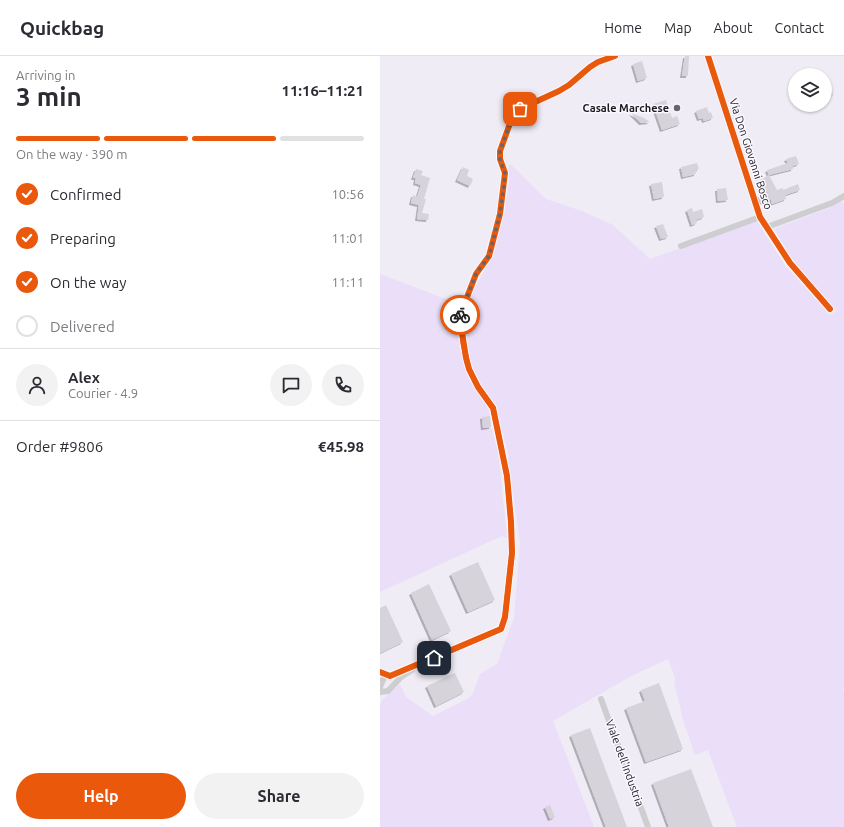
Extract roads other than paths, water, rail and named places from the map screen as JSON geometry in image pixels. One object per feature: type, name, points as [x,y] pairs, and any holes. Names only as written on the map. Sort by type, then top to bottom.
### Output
[{"type":"street","points":[[380,687],[385,675],[420,664],[501,629],[505,617],[512,553],[507,476],[493,408],[478,387],[469,369],[466,358],[461,326],[462,310],[476,274],[489,256],[500,214],[505,173],[500,160],[500,151],[512,118],[520,109],[569,85],[590,66],[615,56]]},
{"type":"street","name":"Via Don Giovanni Bosco","points":[[708,56],[760,217],[790,263],[830,309]]},
{"type":"street","points":[[767,227],[832,203],[844,196]]},
{"type":"street","points":[[681,246],[760,217]]},
{"type":"street","points":[[380,692],[388,691],[401,677],[420,664]]},
{"type":"street","points":[[385,675],[395,684]]},
{"type":"street","name":"Viale dell'Industria","points":[[601,699],[648,827]]},
{"type":"place","name":"Casale Marchese","points":[[677,108]]}]
